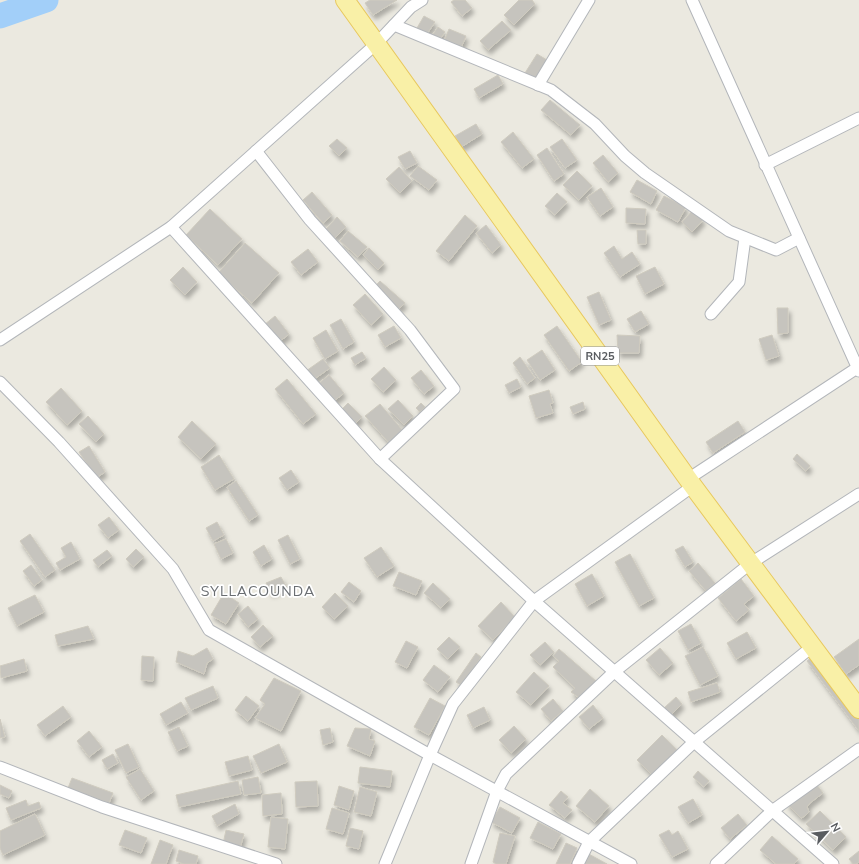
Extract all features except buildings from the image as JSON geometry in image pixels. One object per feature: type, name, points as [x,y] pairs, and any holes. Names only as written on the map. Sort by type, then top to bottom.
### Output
[{"type":"main road","name":"RN25","points":[[344,0],[691,482],[859,709]]},
{"type":"street","points":[[0,340],[171,227],[376,44],[410,7],[422,0]]},
{"type":"street","points":[[538,85],[589,0]]},
{"type":"street","points":[[384,864],[453,704],[534,601],[691,482],[858,370],[692,0]]},
{"type":"street","points":[[394,25],[551,90],[595,124],[625,156],[645,173],[729,231],[776,250],[799,238]]},
{"type":"street","points":[[765,165],[859,118]]},
{"type":"street","points":[[256,152],[310,220],[410,330],[454,389],[380,459]]},
{"type":"street","points":[[171,227],[380,459],[534,601],[833,864]]},
{"type":"street","points":[[711,314],[739,282],[745,238]]},
{"type":"street","points":[[0,382],[59,442],[173,570],[209,630],[430,755],[631,864]]},
{"type":"street","points":[[471,864],[497,792],[506,774],[614,672],[751,563],[859,494]]},
{"type":"street","points":[[578,864],[590,842],[694,742],[812,646]]},
{"type":"street","points":[[716,864],[772,811],[859,749]]},
{"type":"street","points":[[0,767],[102,807],[276,864]]},
{"type":"waterway","points":[[0,16],[46,0]]},
{"type":"district","name":"SYLLACOUNDA","points":[[258,591]]}]
